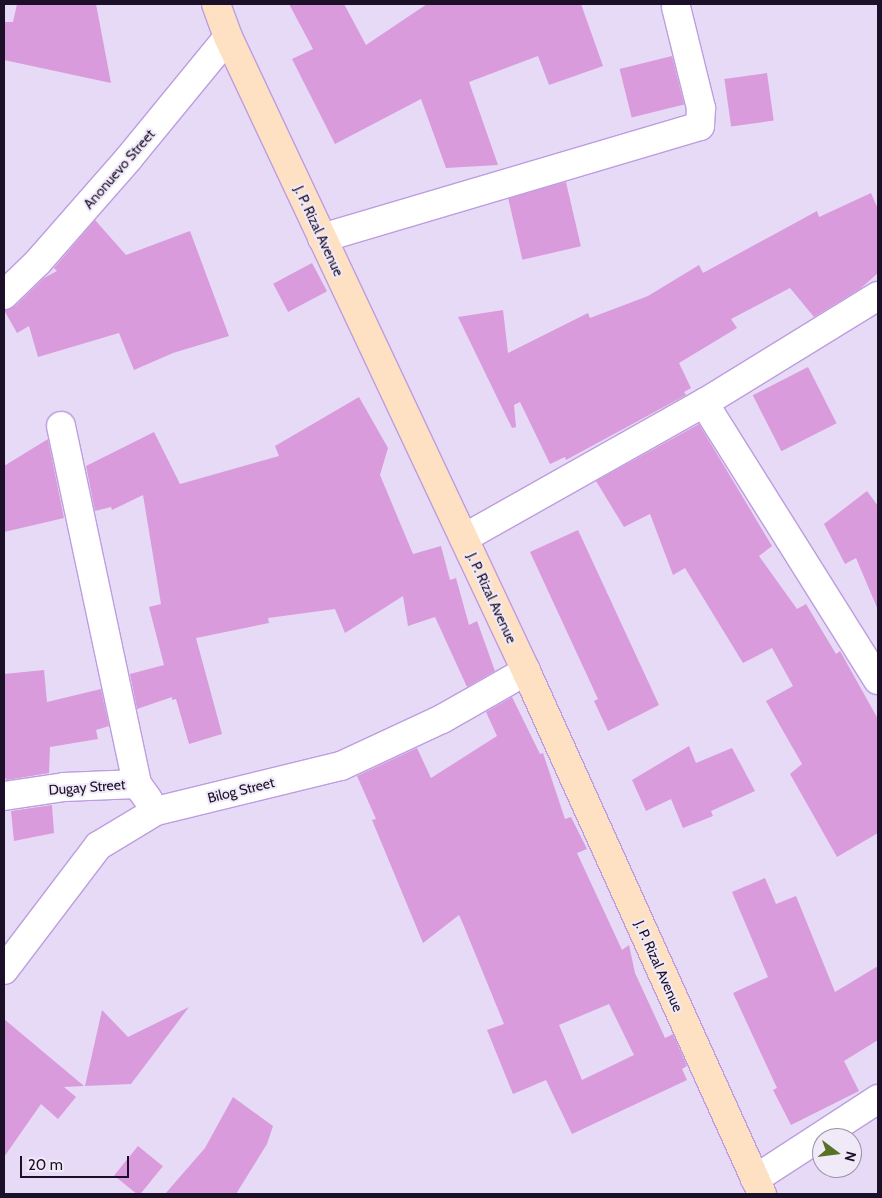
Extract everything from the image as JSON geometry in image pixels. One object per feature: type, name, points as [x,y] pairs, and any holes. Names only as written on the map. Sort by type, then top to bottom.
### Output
[{"type":"main road","name":"J. P. Rizal Avenue","points":[[216,4],[228,37],[526,671],[759,1186]]},
{"type":"street","points":[[322,238],[700,126],[701,108],[676,7]]},
{"type":"street","name":"Anonuevo Street","points":[[4,295],[38,262],[116,173],[228,37]]},
{"type":"street","points":[[464,538],[704,403],[876,301]]},
{"type":"street","points":[[704,403],[878,680]]},
{"type":"street","points":[[61,426],[138,784]]},
{"type":"street","name":"Bilog Street","points":[[4,970],[98,846],[156,811],[341,766],[442,719],[526,671]]},
{"type":"street","name":"Dugay Street","points":[[4,796],[64,787],[138,784],[156,811]]},
{"type":"street","points":[[759,1186],[878,1099]]},
{"type":"building","points":[[17,4],[96,4],[111,83],[4,60],[4,22],[13,22]]},
{"type":"building","points":[[289,4],[344,4],[366,45],[427,4],[581,4],[603,66],[549,85],[538,56],[469,82],[498,165],[446,168],[421,99],[335,144],[292,59],[313,49]]},
{"type":"building","points":[[672,56],[684,105],[632,118],[620,69]]},
{"type":"building","points":[[767,73],[774,121],[731,127],[724,79]]},
{"type":"building","points":[[566,182],[581,246],[522,260],[508,195]]},
{"type":"building","points":[[871,193],[878,209],[878,273],[860,289],[814,317],[790,288],[731,319],[737,328],[679,363],[691,388],[684,392],[686,395],[566,460],[565,457],[550,464],[520,402],[514,405],[516,427],[512,428],[458,317],[503,310],[508,353],[588,313],[590,318],[648,296],[699,265],[703,273],[817,211],[819,217]]},
{"type":"building","points":[[95,220],[126,255],[190,231],[229,336],[173,353],[134,370],[119,333],[38,357],[29,326],[17,333],[4,310],[15,306],[44,278],[57,271],[54,268]]},
{"type":"building","points":[[312,263],[327,291],[288,312],[273,284]]},
{"type":"building","points":[[808,367],[837,423],[781,451],[753,395]]},
{"type":"building","points":[[359,397],[388,448],[380,475],[413,554],[441,546],[450,580],[456,578],[469,625],[477,621],[495,671],[467,687],[435,617],[408,626],[403,596],[345,633],[335,609],[268,618],[269,623],[196,638],[222,734],[189,744],[176,699],[172,700],[172,697],[137,709],[130,674],[164,665],[149,607],[161,604],[143,495],[112,510],[111,507],[95,511],[86,466],[154,432],[180,484],[279,456],[275,446]]},
{"type":"building","points":[[699,424],[772,546],[759,556],[797,609],[806,604],[836,654],[840,651],[878,719],[878,833],[837,857],[790,774],[802,764],[766,701],[793,686],[772,648],[743,663],[685,568],[673,575],[650,514],[624,527],[596,481]]},
{"type":"building","points":[[48,439],[64,518],[4,532],[4,466]]},
{"type":"building","points":[[867,491],[878,506],[878,610],[856,558],[845,564],[824,524]]},
{"type":"building","points":[[578,530],[659,705],[608,731],[594,701],[598,699],[530,552]]},
{"type":"building","points":[[44,670],[47,702],[101,689],[109,726],[96,730],[98,739],[50,747],[49,773],[7,780],[4,777],[4,674]]},
{"type":"building","points":[[512,697],[540,754],[543,753],[565,819],[571,817],[587,849],[577,853],[622,950],[629,945],[635,973],[665,1038],[673,1034],[687,1066],[682,1069],[687,1080],[572,1134],[546,1080],[513,1094],[487,1030],[504,1024],[459,915],[423,943],[372,820],[376,819],[357,776],[417,748],[431,778],[497,736],[486,712]],"holes":[[[609,1004],[634,1055],[582,1080],[559,1025]]]},
{"type":"building","points":[[689,746],[696,763],[732,748],[755,791],[711,811],[713,816],[683,828],[671,799],[646,811],[632,780]]},
{"type":"building","points":[[52,805],[54,833],[14,841],[11,811]]},
{"type":"building","points":[[765,878],[776,904],[796,896],[835,992],[878,966],[878,1040],[844,1061],[859,1091],[791,1125],[773,1090],[777,1088],[733,993],[768,977],[732,892]]},
{"type":"building","points":[[189,1007],[131,1084],[85,1086],[102,1010],[128,1037]]},
{"type":"building","points":[[4,1019],[84,1086],[64,1087],[76,1097],[58,1119],[41,1104],[4,1157]]},
{"type":"building","points":[[233,1097],[273,1126],[267,1144],[236,1194],[165,1194],[205,1148]]},
{"type":"building","points":[[138,1146],[163,1166],[140,1194],[137,1194],[114,1176]]}]
